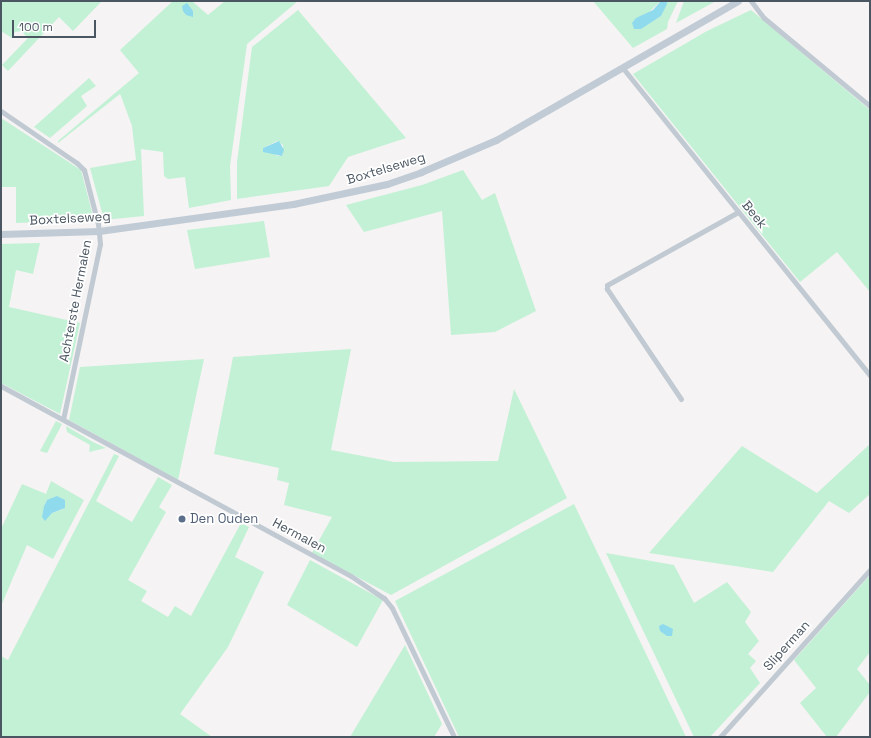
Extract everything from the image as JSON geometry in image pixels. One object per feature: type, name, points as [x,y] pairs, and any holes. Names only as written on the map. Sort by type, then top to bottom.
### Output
[{"type":"main road","name":"Boxtelseweg","points":[[1,234],[99,230],[293,204],[387,184],[435,166],[496,140],[738,1]]},
{"type":"street","points":[[751,1],[764,18],[870,106]]},
{"type":"street","name":"Beek","points":[[622,67],[870,376]]},
{"type":"street","name":"Achterste Hermalen","points":[[1,111],[77,163],[84,170],[99,230],[100,244],[63,419]]},
{"type":"street","points":[[681,399],[607,289],[607,285],[738,212]]},
{"type":"street","name":"Hermalen","points":[[1,386],[351,576],[384,598],[392,608],[454,737]]},
{"type":"street","name":"Sliperman","points":[[720,737],[870,570]]},
{"type":"green space","points":[[1,1],[102,1],[73,31],[59,17],[8,71],[2,65],[28,38],[21,31],[15,32],[12,38],[1,31]]},
{"type":"green space","points":[[173,1],[192,1],[208,15],[225,1],[298,1],[247,44],[230,166],[231,200],[189,208],[185,177],[168,179],[164,176],[163,152],[141,149],[144,216],[104,220],[90,168],[136,160],[132,126],[120,94],[58,143],[58,141],[139,73],[120,50]]},
{"type":"green space","points":[[593,1],[661,1],[648,13],[648,24],[661,16],[667,1],[678,1],[668,22],[667,29],[633,48]]},
{"type":"green space","points":[[684,1],[716,1],[676,23]]},
{"type":"green space","points":[[298,10],[406,138],[348,157],[329,186],[237,199],[237,162],[252,47]],"holes":[[[277,141],[283,145],[283,155],[278,156],[263,148]]]},
{"type":"green space","points":[[751,10],[870,110],[870,292],[837,252],[800,282],[633,74],[707,31]]},
{"type":"green space","points":[[89,78],[96,86],[81,96],[87,106],[50,138],[34,127]]},
{"type":"green space","points":[[1,118],[81,170],[94,220],[16,223],[16,187],[1,187]]},
{"type":"green space","points":[[463,170],[482,200],[495,193],[536,311],[495,332],[451,335],[442,211],[364,232],[346,205],[422,185]]},
{"type":"green space","points":[[264,221],[270,257],[195,269],[187,230]]},
{"type":"green space","points":[[40,243],[33,274],[16,270],[9,307],[80,323],[60,414],[1,383],[1,244]]},
{"type":"green space","points":[[351,349],[331,450],[394,462],[498,461],[514,389],[567,498],[391,595],[312,553],[332,517],[284,505],[289,483],[277,480],[279,468],[214,454],[233,357]]},
{"type":"green space","points":[[204,359],[178,480],[69,420],[80,367]]},
{"type":"green space","points":[[56,421],[62,424],[47,453],[40,451]]},
{"type":"green space","points":[[66,426],[106,448],[89,452],[90,445],[67,432]]},
{"type":"green space","points":[[870,444],[870,494],[849,513],[829,501],[773,572],[649,553],[742,446],[817,493]]},
{"type":"green space","points":[[114,454],[119,456],[96,501],[132,522],[158,477],[172,485],[159,507],[166,512],[128,580],[147,591],[141,601],[168,617],[175,606],[191,616],[241,523],[249,527],[235,557],[264,572],[228,647],[180,714],[212,737],[1,737],[1,656],[8,660]]},
{"type":"green space","points":[[51,481],[84,500],[53,559],[27,545],[1,606],[1,529],[22,484],[46,494]],"holes":[[[47,500],[63,509],[52,513],[44,506]]]},
{"type":"green space","points":[[574,504],[686,737],[459,737],[395,601]]},
{"type":"green space","points":[[606,553],[674,565],[694,603],[727,582],[751,612],[745,622],[759,641],[748,654],[756,661],[750,668],[760,683],[710,737],[694,737]]},
{"type":"green space","points":[[310,560],[383,600],[357,647],[287,605]]},
{"type":"green space","points":[[870,575],[870,652],[857,669],[870,685],[870,692],[836,737],[827,737],[800,703],[816,688],[794,660]]},
{"type":"green space","points":[[405,645],[442,724],[434,737],[350,737]]},
{"type":"water","points":[[661,1],[667,1],[667,4],[661,16],[641,29],[634,29],[632,23],[636,18],[653,10]]},
{"type":"water","points":[[187,3],[193,11],[193,17],[186,15],[183,11],[182,6]]},
{"type":"water","points":[[279,141],[284,150],[282,156],[263,152],[263,148]]},
{"type":"water","points":[[57,496],[65,500],[65,508],[52,513],[45,521],[42,517],[44,506],[47,500]]},
{"type":"water","points":[[663,624],[673,629],[672,636],[667,636],[660,631],[659,626]]},
{"type":"place","name":"Den Ouden","points":[[182,519]]}]
